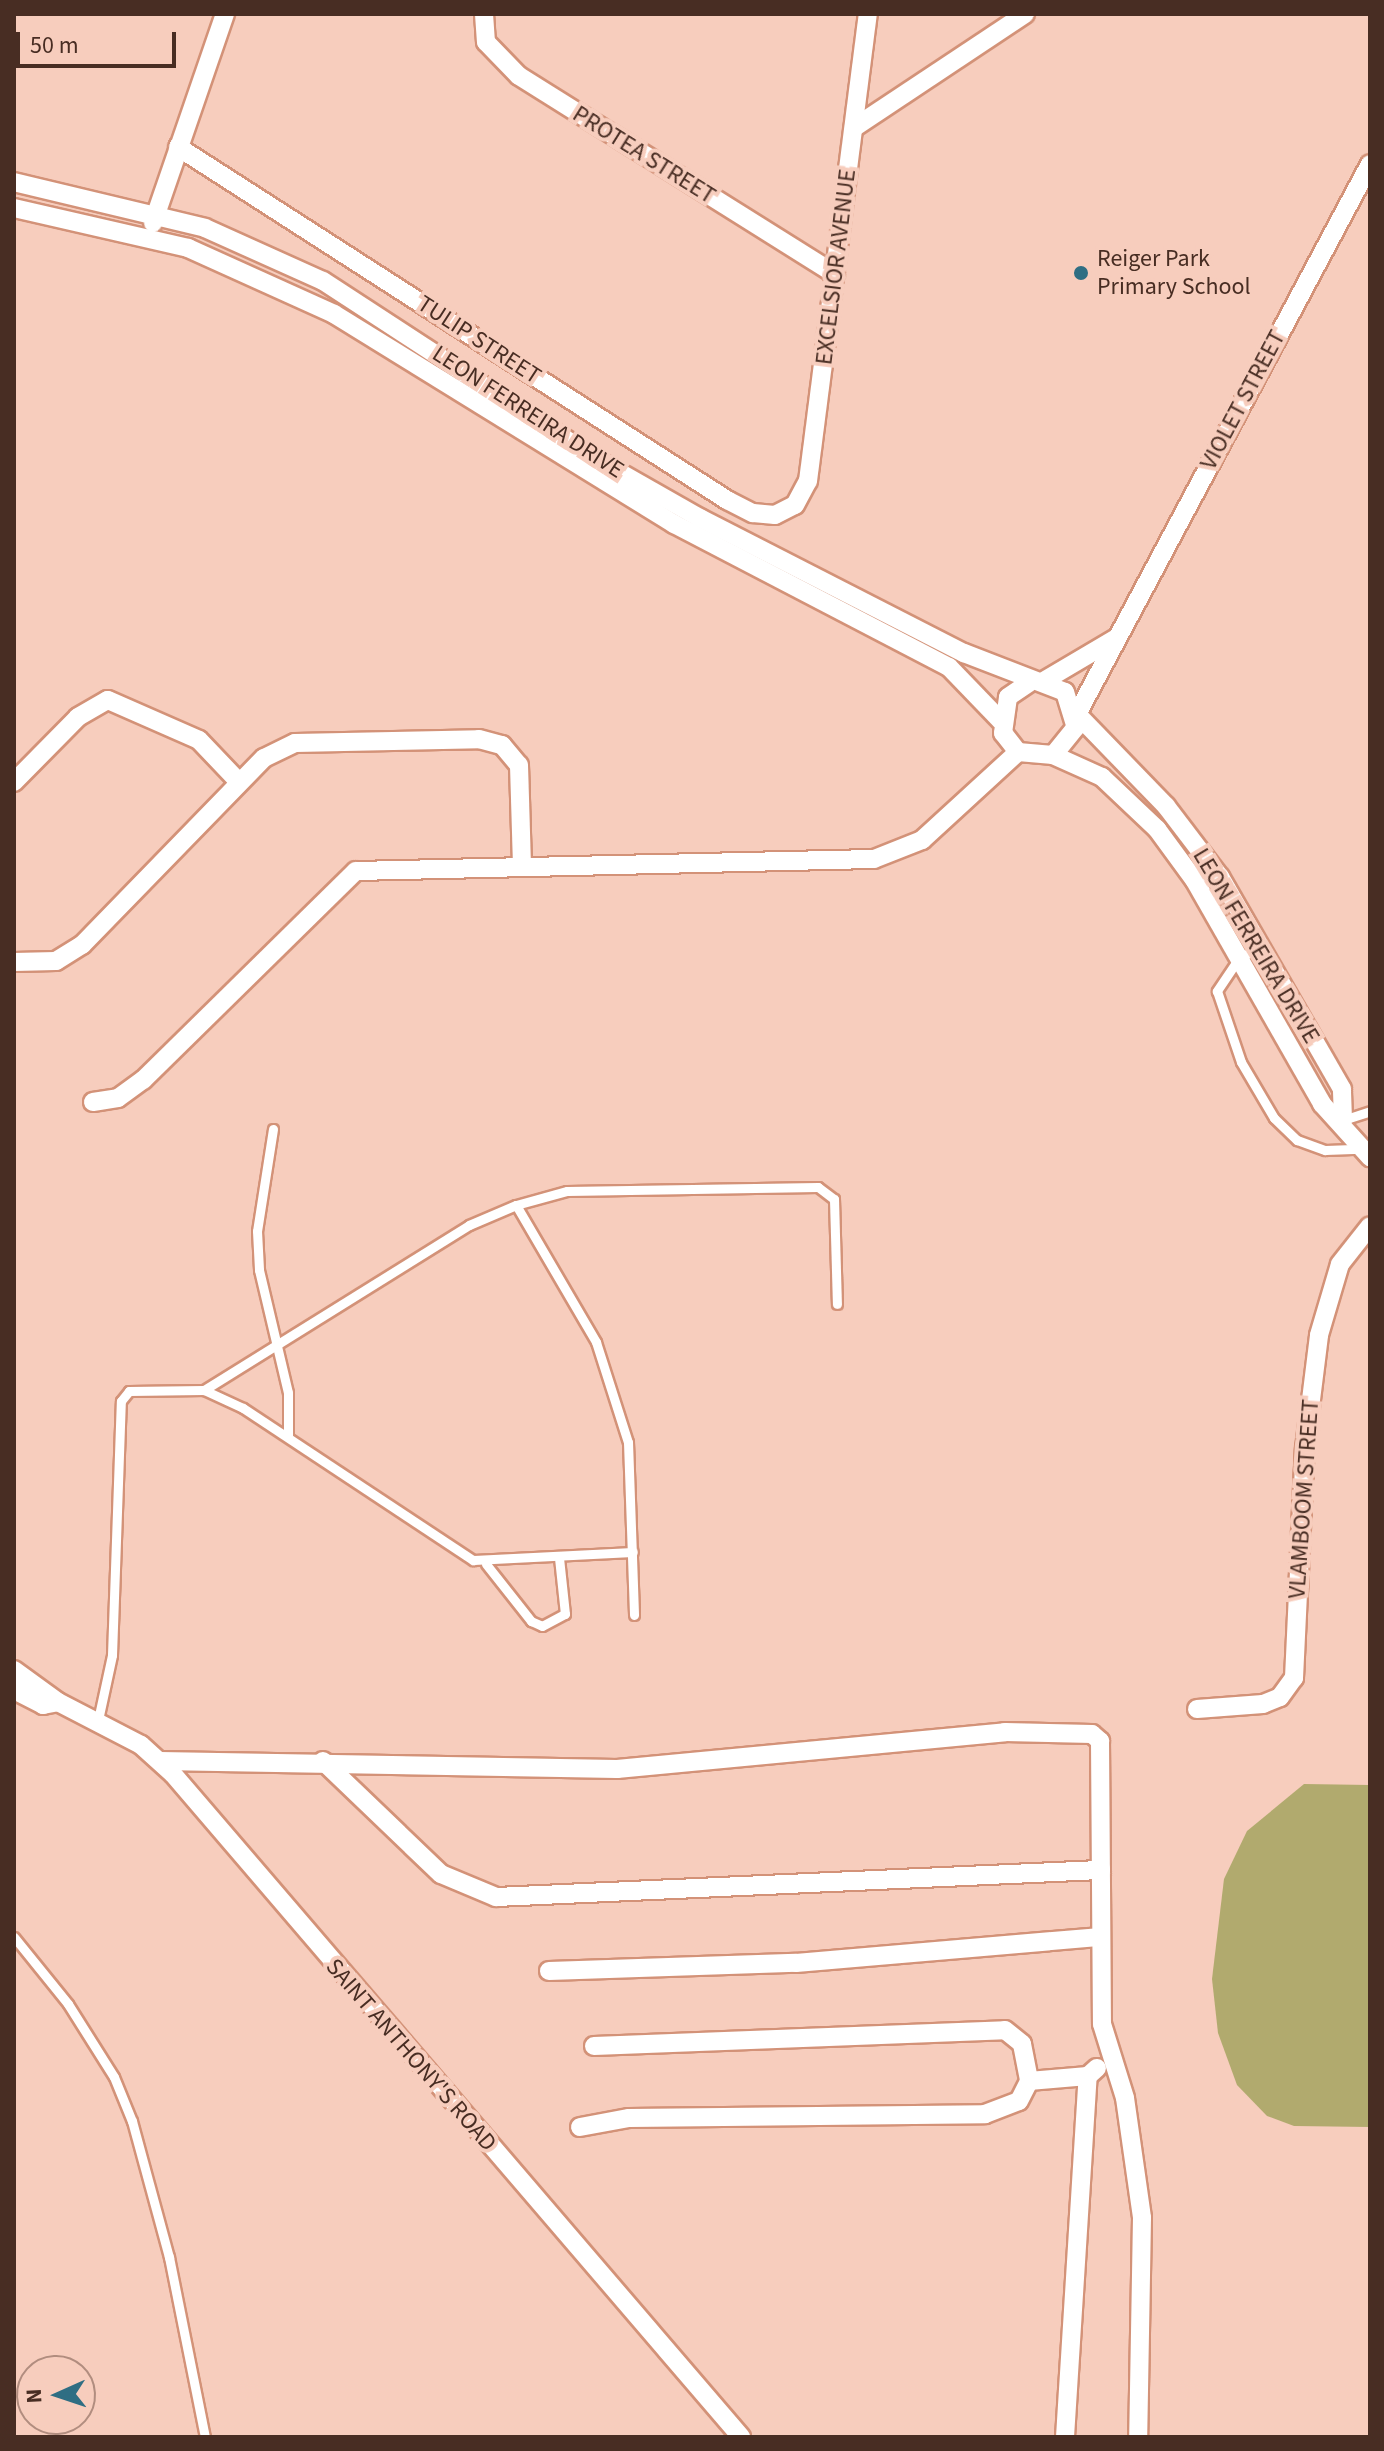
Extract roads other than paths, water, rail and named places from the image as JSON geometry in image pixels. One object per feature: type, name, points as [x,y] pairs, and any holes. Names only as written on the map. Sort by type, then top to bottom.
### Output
[{"type":"street","points":[[148,237],[225,14]]},
{"type":"street","name":"PROTEA STREET","points":[[484,14],[486,42],[519,76],[835,274]]},
{"type":"street","name":"EXCELSIOR AVENUE","points":[[786,512],[808,481],[868,14]]},
{"type":"street","points":[[855,127],[1025,14]]},
{"type":"street","name":"TULIP STREET","points":[[178,147],[727,500],[753,513],[786,512]]},
{"type":"street","name":"VIOLET STREET","points":[[1077,714],[1370,164]]},
{"type":"street","name":"LEON FERREIRA DRIVE","points":[[14,182],[156,214],[261,250],[323,281],[648,489],[1035,682]]},
{"type":"street","name":"LEON FERREIRA DRIVE","points":[[14,208],[148,237],[244,270],[334,314],[674,524],[949,667],[1000,720]]},
{"type":"street","points":[[1018,752],[1000,720],[1008,697],[1117,638]]},
{"type":"street","points":[[93,1102],[118,1098],[143,1080],[356,871],[874,859],[922,840],[1018,752],[1053,755],[1072,739],[1077,714],[1065,692],[1035,682]]},
{"type":"street","points":[[14,782],[78,717],[108,700],[199,740],[239,782]]},
{"type":"street","name":"LEON FERREIRA DRIVE","points":[[1077,714],[1166,806],[1220,877],[1342,1089],[1343,1120]]},
{"type":"street","points":[[14,962],[56,961],[82,945],[264,758],[295,743],[490,740],[512,751],[519,765],[522,866]]},
{"type":"street","name":"LEON FERREIRA DRIVE","points":[[1053,755],[1102,777],[1157,829],[1239,958],[1322,1104],[1343,1120],[1367,1153]]},
{"type":"street","name":"VLAMBOOM STREET","points":[[1197,1709],[1263,1704],[1280,1697],[1294,1678],[1305,1448],[1319,1335],[1340,1264],[1370,1226]]},
{"type":"street","points":[[14,1670],[58,1702]]},
{"type":"street","points":[[14,1690],[43,1705],[58,1702]]},
{"type":"street","name":"SAINT ANTHONY'S ROAD","points":[[58,1702],[98,1720],[160,1761],[741,2437]]},
{"type":"street","points":[[160,1761],[323,1761],[617,1769],[1005,1732],[1092,1734],[1100,1741],[1098,1937],[1108,2059],[1125,2098],[1142,2218],[1138,2437]]},
{"type":"street","points":[[323,1761],[441,1874],[496,1897],[1101,1870]]},
{"type":"street","points":[[549,1971],[796,1963],[1098,1937]]},
{"type":"street","points":[[580,2127],[629,2118],[985,2114],[1019,2101],[1029,2081],[1022,2044],[1005,2030],[594,2046]]},
{"type":"street","points":[[1029,2081],[1088,2076],[1108,2059]]},
{"type":"street","points":[[1065,2437],[1088,2076]]},
{"type":"lane","points":[[1260,947],[1239,958],[1217,991],[1241,1062],[1274,1118],[1311,1147],[1367,1153]]},
{"type":"lane","points":[[1343,1120],[1370,1111]]},
{"type":"lane","points":[[273,1129],[257,1231],[259,1270],[279,1343],[288,1435]]},
{"type":"lane","points":[[204,1390],[469,1225],[516,1205],[567,1191],[818,1187],[834,1199],[837,1304]]},
{"type":"lane","points":[[516,1205],[608,1375],[628,1442],[634,1615]]},
{"type":"lane","points":[[98,1720],[112,1655],[121,1401],[142,1387],[204,1390],[288,1435],[433,1539],[486,1564],[531,1621],[542,1626],[565,1614],[559,1558]]},
{"type":"lane","points":[[486,1564],[633,1552]]},
{"type":"lane","points":[[14,1937],[68,2004],[114,2077],[132,2121],[169,2257],[205,2437]]},
{"type":"place","name":"Reiger Park Primary School","points":[[1081,273]]}]
